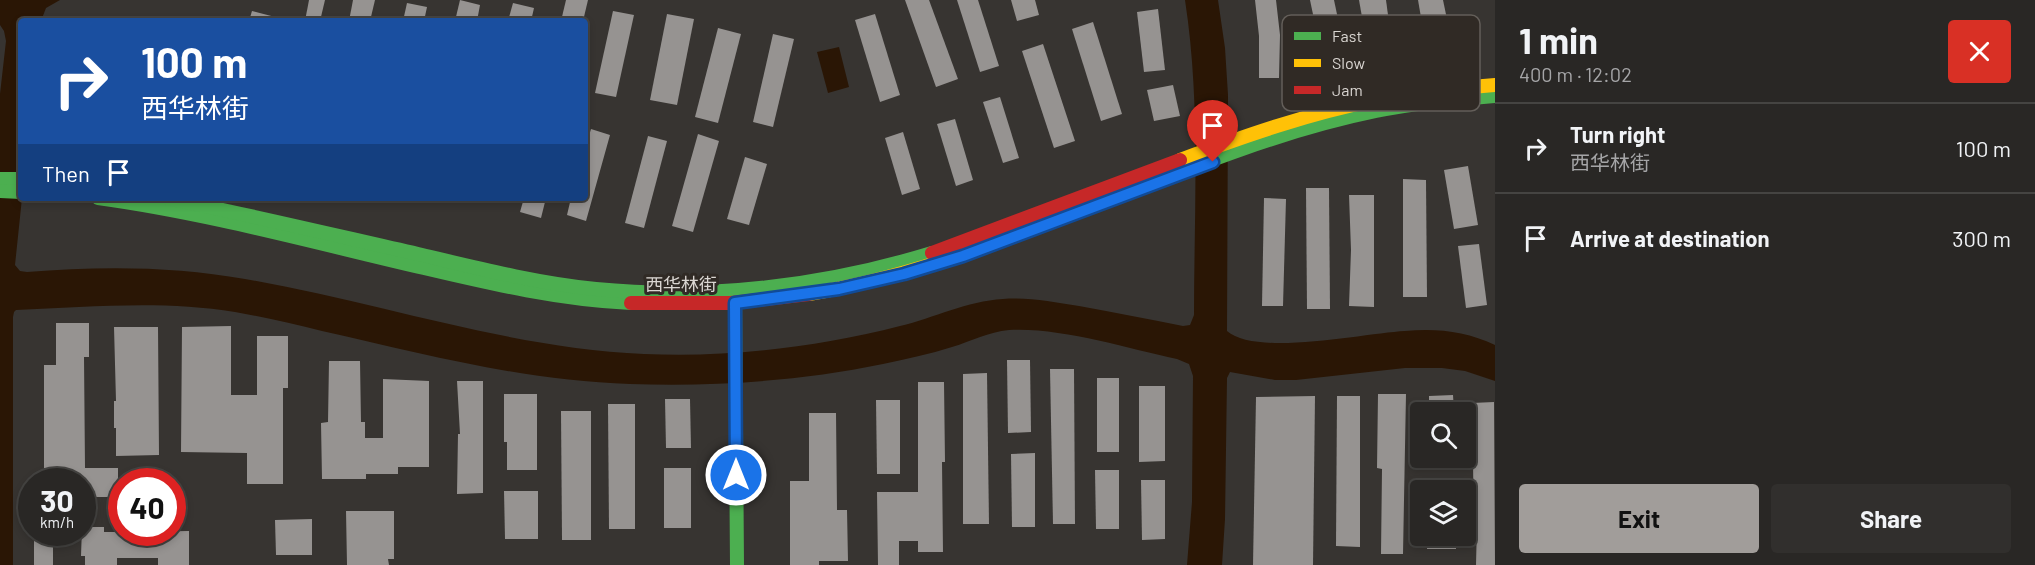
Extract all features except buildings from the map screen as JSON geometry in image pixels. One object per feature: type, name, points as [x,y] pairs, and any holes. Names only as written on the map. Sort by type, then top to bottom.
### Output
[{"type":"main road","name":"西华林街","points":[[1480,86],[1495,85]]},
{"type":"main road","name":"西华林街","points":[[1480,97],[1495,96]]},
{"type":"main road","name":"西华林街","points":[[115,201],[232,223],[491,284],[598,301],[651,304],[735,296],[905,261],[964,243],[1191,163],[1298,120],[1331,111]]},
{"type":"main road","name":"西华林街","points":[[1233,148],[1378,111]]},
{"type":"main road","points":[[0,179],[18,180]]},
{"type":"main road","points":[[0,191],[18,192]]},
{"type":"main road","name":"西华林街","points":[[180,201],[491,272],[553,283],[599,289],[735,296]]},
{"type":"main road","points":[[735,296],[737,565]]},
{"type":"shaded area","points":[[0,0],[60,0],[46,8],[42,18],[18,18],[18,201],[22,201],[15,265],[20,271],[136,268],[218,275],[295,289],[493,334],[543,343],[593,350],[676,355],[741,352],[837,340],[913,323],[976,303],[1003,299],[1050,302],[1183,326],[1190,325],[1194,315],[1196,157],[1193,78],[1185,0],[1218,0],[1225,48],[1228,95],[1227,331],[1241,339],[1286,343],[1417,330],[1439,330],[1473,336],[1495,345],[1495,381],[1465,371],[1442,368],[1405,368],[1296,380],[1275,380],[1230,372],[1227,378],[1222,565],[1187,565],[1192,502],[1193,376],[1189,364],[1177,359],[1093,339],[1050,332],[1009,330],[918,356],[820,375],[757,382],[694,385],[630,384],[552,378],[513,372],[257,316],[208,308],[125,305],[16,310],[13,317],[13,565],[0,565],[0,94],[6,41],[0,25]]},
{"type":"shaded area","points":[[839,47],[849,87],[828,93],[817,52]]},
{"type":"traffic: fast","points":[[1480,98],[1495,96]]},
{"type":"traffic: fast","points":[[1106,201],[1273,139],[1307,128],[1377,111]]},
{"type":"traffic: fast","points":[[0,179],[18,179]]},
{"type":"traffic: fast","points":[[0,191],[18,192]]},
{"type":"traffic: fast","points":[[118,201],[221,220],[501,285],[579,299],[631,303]]},
{"type":"traffic: fast","points":[[180,201],[507,275],[596,289],[638,292],[681,293],[766,288],[850,274],[932,253]]},
{"type":"traffic: fast","points":[[735,295],[737,565]]},
{"type":"traffic: slow","points":[[1480,86],[1495,85]]},
{"type":"traffic: slow","points":[[1180,160],[1228,142],[1327,111]]},
{"type":"traffic: slow","points":[[809,294],[847,287],[923,267],[997,243],[1106,201]]},
{"type":"traffic: jam","points":[[932,253],[1180,160]]},
{"type":"traffic: jam","points":[[631,303],[731,303],[809,294]]},
{"type":"route","points":[[736,475],[735,303],[839,289],[904,274],[963,256],[1213,162]]}]
